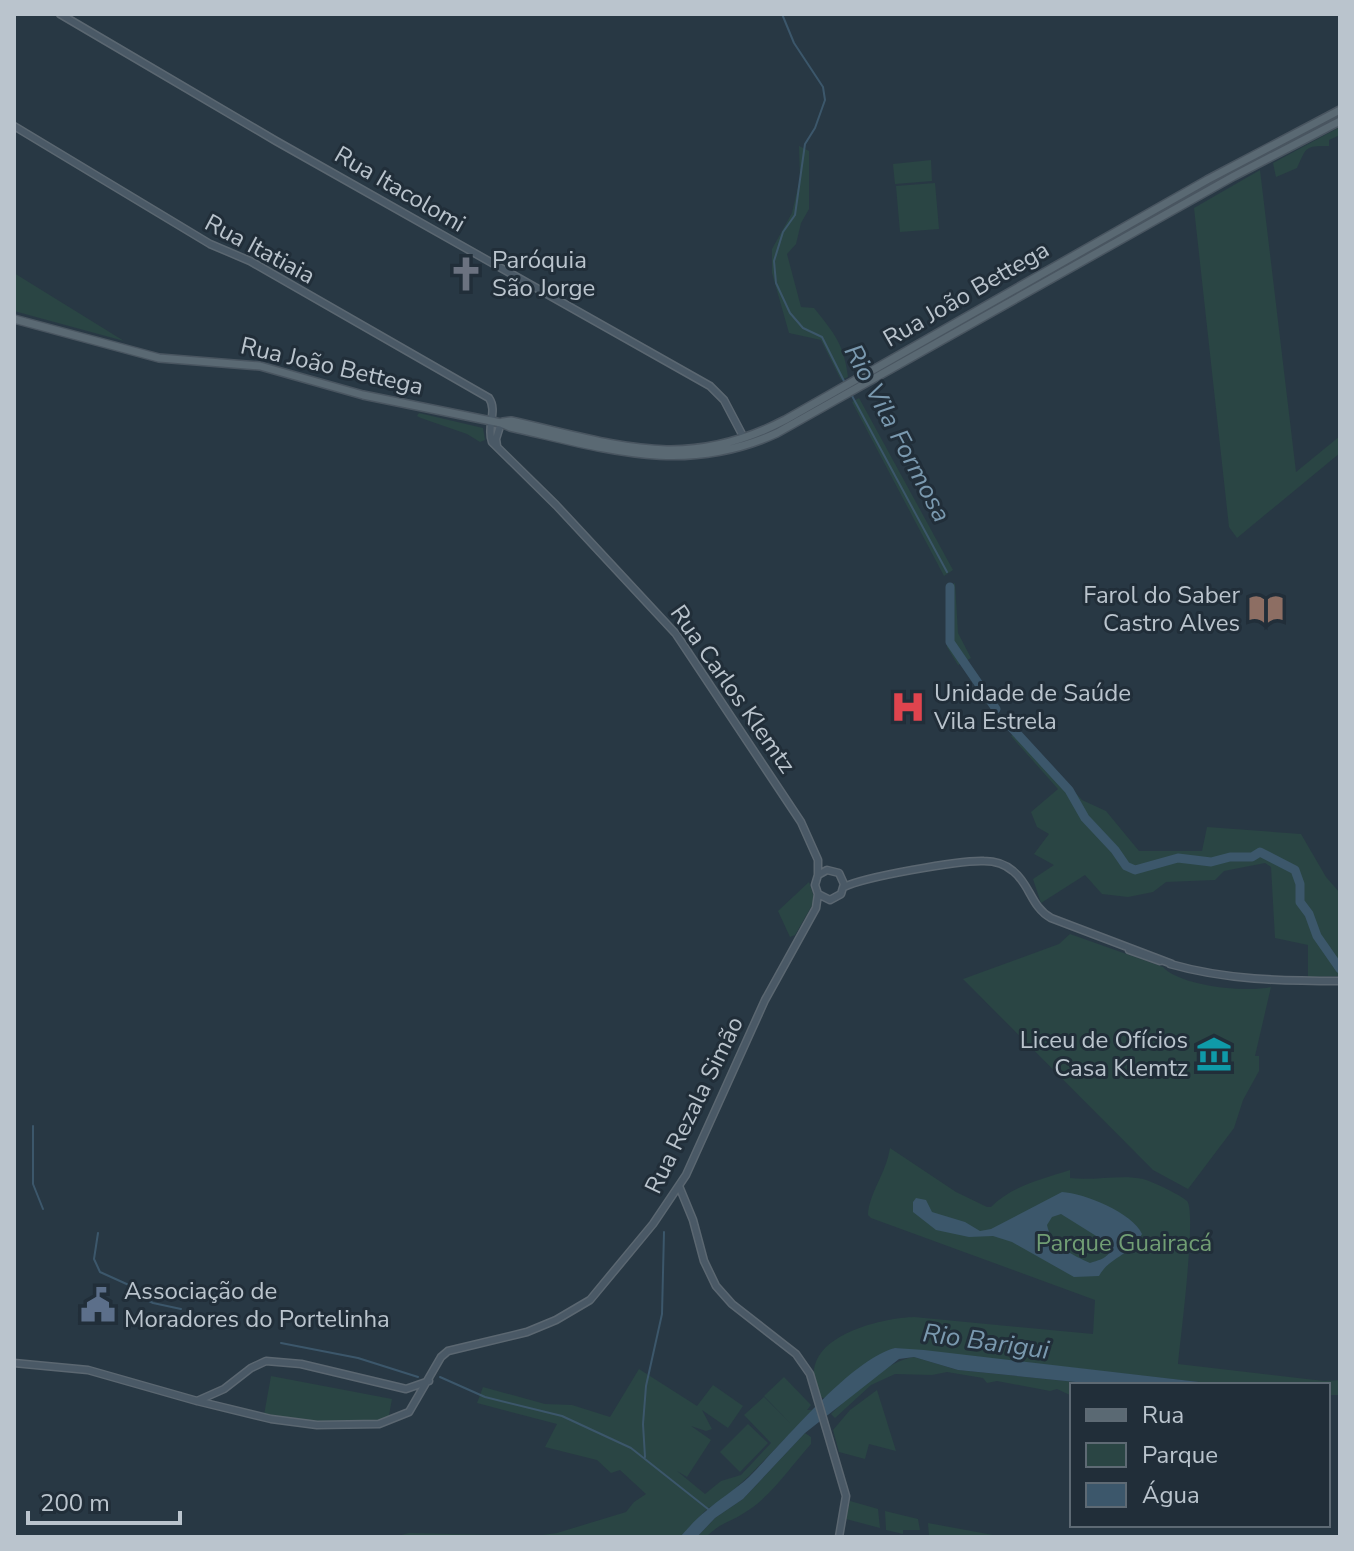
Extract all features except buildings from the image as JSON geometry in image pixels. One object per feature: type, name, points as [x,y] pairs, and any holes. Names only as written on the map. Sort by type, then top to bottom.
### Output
[{"type":"main road","name":"Rua Itacolomi","points":[[60,14],[276,141],[710,386],[724,400],[744,438]]},
{"type":"main road","name":"Rua João Bettega","points":[[956,328],[1047,270],[1340,110]]},
{"type":"main road","name":"Rua João Bettega","points":[[501,423],[511,421],[662,451],[702,450],[744,438],[848,388],[1340,121]]},
{"type":"main road","name":"Rua Itatiaia","points":[[14,126],[210,244],[250,261],[492,400]]},
{"type":"main road","points":[[1240,162],[1245,171]]},
{"type":"main road","points":[[1229,168],[1234,176]]},
{"type":"main road","points":[[1047,270],[1051,279]]},
{"type":"main road","name":"Rua João Bettega","points":[[14,319],[159,358],[260,366],[363,395],[642,455],[694,456],[771,436],[848,388]]},
{"type":"main road","name":"Rua Carlos Klemtz","points":[[492,400],[490,438],[676,634],[798,815],[818,860],[827,870]]},
{"type":"main road","points":[[499,449],[496,439],[501,423]]},
{"type":"main road","points":[[730,449],[744,438]]},
{"type":"main road","name":"Rua Carlos Klemtz","points":[[818,860],[818,875]]},
{"type":"main road","points":[[844,883],[976,861],[993,862],[1006,866],[1017,875],[1046,916],[1172,964],[1252,980],[1340,981]]},
{"type":"main road","points":[[827,870],[839,873],[844,883],[838,897],[826,899],[818,894],[815,885],[818,875],[827,870]]},
{"type":"main road","name":"Rua Rezala Simão","points":[[816,908],[818,894]]},
{"type":"main road","name":"Rua Rezala Simão","points":[[414,1406],[441,1357],[448,1351],[527,1332],[556,1320],[590,1300],[653,1224],[696,1155],[765,1000],[816,908],[826,899]]},
{"type":"main road","points":[[679,1186],[696,1229],[704,1261],[716,1286],[732,1304],[800,1358],[810,1374],[846,1496],[839,1537]]},
{"type":"main road","points":[[14,1363],[80,1368],[221,1407],[271,1419],[317,1425],[379,1424],[409,1412],[414,1406],[412,1395],[406,1389],[284,1361],[266,1361],[251,1368],[224,1389],[219,1395],[221,1407]]},
{"type":"main road","points":[[406,1389],[429,1381]]},
{"type":"main road","points":[[197,1401],[224,1389]]},
{"type":"green space","points":[[1340,127],[1340,135],[1329,140],[1329,146],[1307,149],[1297,168],[1276,177],[1273,163]]},
{"type":"green space","points":[[799,146],[809,151],[809,209],[801,223],[796,244],[787,254],[801,307],[814,308],[841,347],[848,377],[841,380],[821,340],[789,333],[772,273],[772,249],[792,213],[800,178]]},
{"type":"green space","points":[[931,160],[932,181],[895,184],[893,164]]},
{"type":"green space","points":[[1260,170],[1296,472],[1340,436],[1340,453],[1237,538],[1229,527],[1194,208]]},
{"type":"green space","points":[[935,183],[939,229],[900,232],[896,186]]},
{"type":"green space","points":[[14,273],[124,341],[14,311]]},
{"type":"green space","points":[[859,398],[953,570],[944,576],[852,402]]},
{"type":"green space","points":[[419,413],[483,428],[485,440],[480,442],[467,434],[421,418],[417,416]]},
{"type":"green space","points":[[955,583],[958,633],[971,658],[958,665],[947,647],[946,588]]},
{"type":"green space","points":[[1019,731],[1082,800],[1106,811],[1139,851],[1202,851],[1207,827],[1301,834],[1326,877],[1340,893],[1340,976],[1308,977],[1308,945],[1275,938],[1271,867],[1265,863],[1224,871],[1215,880],[1166,882],[1153,892],[1128,897],[1102,894],[1085,875],[1041,903],[1033,879],[1054,865],[1034,854],[1049,834],[1037,827],[1031,812],[1058,789],[1011,736]]},
{"type":"green space","points":[[809,882],[815,900],[795,935],[790,937],[778,911]]},
{"type":"green space","points":[[1070,934],[1163,967],[1171,974],[1198,983],[1230,988],[1271,987],[1255,1056],[1259,1056],[1259,1071],[1243,1100],[1234,1128],[1188,1189],[1153,1170],[963,979],[1059,944]]},
{"type":"green space","name":"Parque Guairacá","points":[[890,1148],[956,1192],[987,1207],[1018,1188],[1070,1170],[1070,1178],[1143,1179],[1179,1195],[1187,1201],[1190,1210],[1190,1228],[1178,1364],[1324,1381],[1340,1380],[1340,1395],[1330,1395],[1330,1383],[1207,1383],[895,1348],[869,1361],[826,1399],[821,1397],[814,1372],[818,1358],[826,1347],[854,1330],[886,1321],[914,1317],[1093,1334],[1095,1300],[871,1218],[868,1215],[869,1207]]},
{"type":"green space","points":[[914,1357],[958,1370],[1085,1383],[1070,1383],[1070,1395],[1057,1389],[1050,1391],[997,1381],[987,1383],[983,1378],[947,1372],[932,1375],[895,1374],[871,1385],[835,1418],[831,1414],[859,1388],[903,1360]]},
{"type":"green space","points":[[639,1369],[697,1406],[713,1385],[743,1406],[728,1428],[702,1410],[712,1429],[706,1431],[691,1426],[711,1440],[687,1477],[677,1471],[705,1494],[721,1481],[741,1475],[771,1443],[744,1415],[764,1397],[791,1424],[764,1396],[784,1377],[811,1405],[807,1410],[813,1410],[749,1476],[707,1509],[680,1537],[394,1537],[409,1533],[535,1536],[557,1533],[626,1512],[646,1494],[620,1470],[611,1473],[597,1460],[545,1447],[557,1424],[477,1403],[483,1387],[545,1404],[572,1405],[610,1417]]},
{"type":"green space","points":[[271,1376],[392,1399],[388,1421],[315,1425],[264,1415]]},
{"type":"green space","points":[[877,1390],[896,1451],[869,1444],[865,1459],[839,1452],[833,1430],[850,1410]]},
{"type":"green space","points":[[748,1424],[768,1443],[740,1472],[720,1452]]},
{"type":"green space","points":[[805,1433],[811,1437],[811,1444],[762,1499],[706,1537],[697,1537],[715,1518],[743,1499]]},
{"type":"green space","points":[[850,1501],[878,1509],[880,1528],[846,1519]]},
{"type":"green space","points":[[885,1511],[918,1519],[920,1530],[903,1530],[903,1534],[886,1530]]},
{"type":"green space","points":[[928,1523],[1004,1537],[929,1537]]},
{"type":"water","points":[[1062,1192],[1083,1196],[1119,1212],[1142,1234],[1099,1276],[1074,1277],[1012,1242],[993,1236],[969,1237],[936,1230],[913,1212],[913,1202],[916,1198],[926,1200],[932,1212],[965,1222],[980,1231],[991,1229]],"holes":[[[1061,1214],[1109,1244],[1108,1255],[1090,1263],[1058,1244],[1047,1225],[1052,1217]]]},
{"type":"water","points":[[895,1348],[924,1350],[1208,1383],[1085,1383],[958,1370],[914,1357],[899,1359],[805,1433],[743,1499],[715,1518],[697,1537],[680,1537],[702,1514],[749,1477],[838,1385],[877,1355]]},
{"type":"waterway","name":"Rio Vila Formosa","points":[[782,14],[794,43],[823,87],[825,100],[815,128],[805,144],[795,215],[783,232],[774,261],[776,283],[790,313],[803,328],[822,337],[844,381]]},
{"type":"waterway","name":"Rio Vila Formosa","points":[[851,394],[947,572]]},
{"type":"waterway","name":"Rio Vila Formosa","points":[[950,587],[950,642],[996,709]]},
{"type":"waterway","name":"Rio Vila Formosa","points":[[1011,727],[1069,790],[1085,818],[1126,866],[1135,870],[1178,858],[1211,862],[1230,857],[1252,857],[1260,852],[1295,870],[1300,884],[1300,902],[1309,914],[1317,936],[1340,969]]},
{"type":"waterway","points":[[33,1126],[33,1184],[43,1209]]},
{"type":"waterway","points":[[645,1457],[643,1424],[646,1386],[662,1314],[664,1232]]},
{"type":"waterway","points":[[98,1233],[94,1259],[100,1272],[131,1286],[141,1297],[153,1303],[181,1309]]},
{"type":"waterway","points":[[281,1343],[358,1358],[418,1377]]},
{"type":"waterway","points":[[440,1377],[485,1397],[562,1416],[631,1448],[708,1509]]},
{"type":"place","name":"Paróquia São Jorge","points":[[466,274]]},
{"type":"place","name":"Farol do Saber Castro Alves","points":[[1266,609]]},
{"type":"place","name":"Unidade de Saúde Vila Estrela","points":[[908,707]]},
{"type":"place","name":"Liceu de Ofícios Casa Klemtz","points":[[1214,1054]]},
{"type":"place","name":"Associação de Moradores do Portelinha","points":[[98,1305]]},
{"type":"water label","name":"Rio Barigui","points":[[986,1341]]}]
